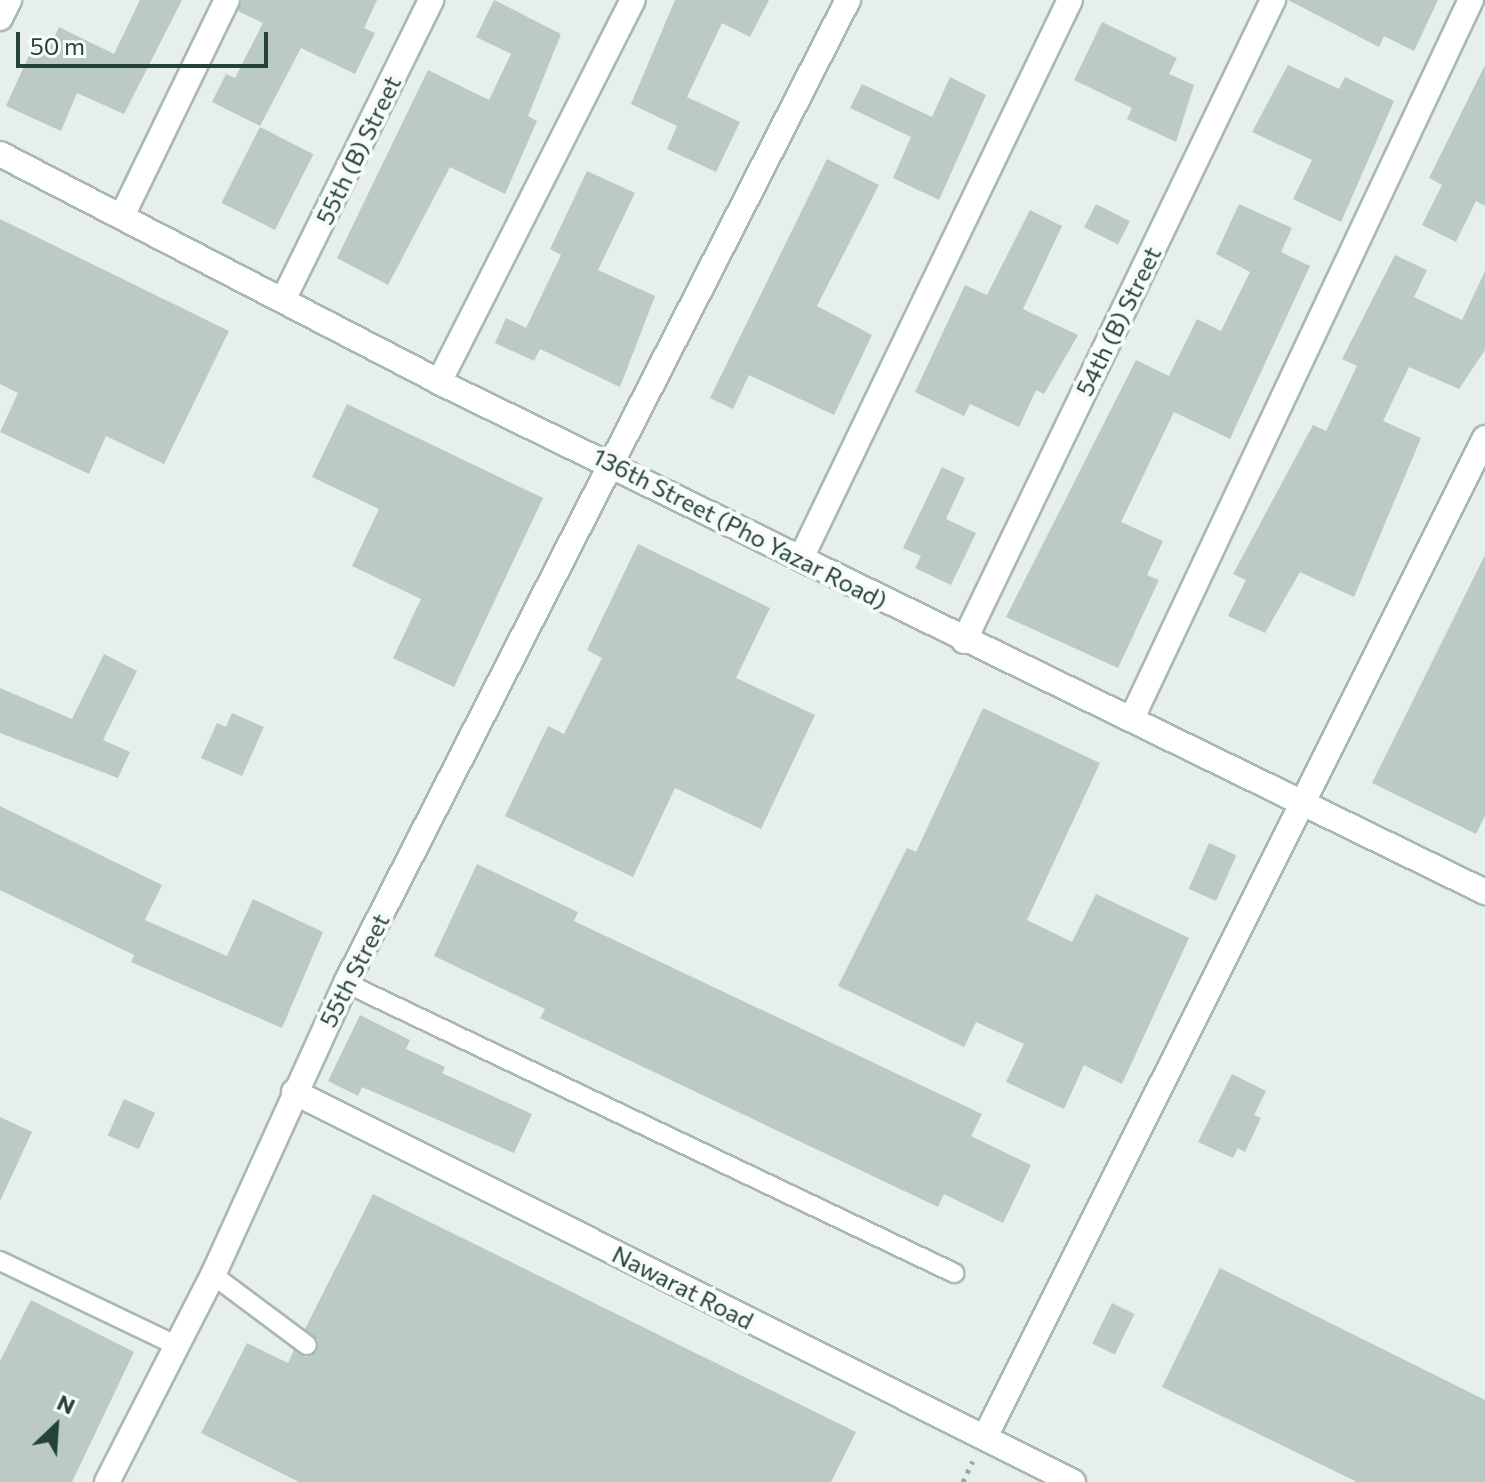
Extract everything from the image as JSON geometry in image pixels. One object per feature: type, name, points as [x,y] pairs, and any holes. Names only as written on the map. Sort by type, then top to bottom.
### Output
[{"type":"street","points":[[0,18],[9,0]]},
{"type":"street","points":[[122,216],[227,0]]},
{"type":"street","name":"55th (B) Street","points":[[283,300],[431,0]]},
{"type":"street","points":[[439,382],[633,0]]},
{"type":"street","name":"55th Street","points":[[112,1481],[173,1344],[213,1275],[346,983],[616,465],[848,0]]},
{"type":"street","points":[[802,556],[1070,0]]},
{"type":"street","name":"54th (B) Street","points":[[964,641],[1273,0]]},
{"type":"street","points":[[1132,718],[1471,0]]},
{"type":"street","name":"136th Street (Pho Yazar Road)","points":[[0,154],[439,382],[802,556],[964,641],[1483,886]]},
{"type":"street","points":[[985,1437],[1485,438]]},
{"type":"street","name":"Nawarat Road","points":[[294,1092],[1073,1482]]},
{"type":"lane","points":[[346,983],[954,1273]]},
{"type":"lane","points":[[0,1261],[173,1344]]},
{"type":"lane","points":[[213,1275],[307,1345]]},
{"type":"building","points":[[140,0],[182,0],[124,114],[77,93],[61,131],[6,106],[35,42],[49,49],[59,27],[114,54]]},
{"type":"building","points":[[242,0],[377,0],[364,28],[375,33],[355,74],[301,48],[260,126],[212,102],[226,74],[235,78],[263,23],[238,11]]},
{"type":"building","points":[[494,0],[561,34],[528,116],[537,121],[505,194],[450,167],[388,285],[337,258],[428,70],[489,100],[511,54],[476,37]]},
{"type":"building","points":[[675,0],[769,0],[750,37],[722,23],[687,97],[740,122],[716,172],[667,149],[677,126],[631,104]]},
{"type":"building","points":[[1288,0],[1438,0],[1414,51],[1384,36],[1379,47]]},
{"type":"building","points":[[1102,22],[1177,58],[1169,74],[1194,85],[1176,142],[1127,119],[1132,108],[1074,80]]},
{"type":"building","points":[[1288,65],[1339,89],[1345,77],[1394,101],[1341,222],[1293,199],[1312,160],[1252,132]]},
{"type":"building","points":[[1485,65],[1485,206],[1476,201],[1456,242],[1422,225],[1442,185],[1429,178]]},
{"type":"building","points":[[950,77],[986,95],[939,200],[893,178],[911,137],[850,108],[862,84],[932,117]]},
{"type":"building","points":[[260,127],[313,154],[275,230],[221,203]]},
{"type":"building","points":[[827,159],[879,185],[817,306],[872,335],[834,415],[749,375],[733,409],[710,398]]},
{"type":"building","points":[[587,171],[635,193],[598,270],[655,296],[620,387],[540,349],[534,361],[495,343],[506,318],[526,328],[561,255],[550,249]]},
{"type":"building","points":[[1096,204],[1130,221],[1118,244],[1084,227]]},
{"type":"building","points":[[1239,204],[1292,228],[1281,252],[1310,266],[1230,439],[1174,412],[1121,522],[1163,541],[1147,575],[1159,580],[1118,668],[1006,617],[1136,360],[1169,376],[1197,319],[1221,331],[1250,272],[1216,254]]},
{"type":"building","points":[[1030,210],[1062,226],[1023,309],[1078,335],[1044,394],[1036,390],[1019,427],[970,404],[964,416],[915,392],[965,285],[987,295]]},
{"type":"building","points":[[0,219],[229,331],[164,464],[106,436],[89,474],[0,432],[18,393],[0,384]]},
{"type":"building","points":[[1395,255],[1427,270],[1414,297],[1462,320],[1485,271],[1485,350],[1459,389],[1409,367],[1383,421],[1421,438],[1354,597],[1300,572],[1265,633],[1228,616],[1246,580],[1233,574],[1313,425],[1326,431],[1357,366],[1342,359]]},
{"type":"building","points":[[347,404],[543,498],[454,687],[393,658],[421,599],[352,566],[379,509],[312,477]]},
{"type":"building","points":[[942,467],[965,478],[946,519],[976,533],[951,585],[915,568],[921,556],[903,548]]},
{"type":"building","points":[[638,544],[770,608],[736,678],[815,715],[761,829],[675,788],[633,877],[505,816],[548,726],[564,734],[602,658],[587,650]]},
{"type":"building","points":[[1485,555],[1485,816],[1476,834],[1372,783]]},
{"type":"building","points":[[104,654],[137,671],[103,740],[130,752],[118,778],[0,733],[0,688],[72,719]]},
{"type":"building","points":[[983,708],[1100,763],[1027,920],[1072,942],[1096,894],[1189,938],[1122,1084],[1084,1065],[1064,1109],[1006,1082],[1024,1044],[976,1022],[964,1047],[838,986],[907,848],[916,852]]},
{"type":"building","points":[[232,713],[264,727],[242,776],[201,758],[217,723],[226,727]]},
{"type":"building","points":[[0,806],[162,885],[145,920],[227,956],[253,899],[323,932],[282,1028],[131,962],[134,955],[0,890]]},
{"type":"building","points":[[1209,843],[1236,855],[1216,901],[1189,889]]},
{"type":"building","points":[[477,864],[578,912],[574,921],[982,1114],[971,1136],[1031,1165],[1003,1223],[944,1194],[938,1207],[540,1018],[545,1009],[434,956]]},
{"type":"building","points":[[360,1015],[410,1040],[406,1049],[445,1067],[442,1073],[532,1114],[514,1153],[362,1087],[358,1096],[328,1081]]},
{"type":"building","points":[[1232,1074],[1266,1091],[1254,1115],[1261,1118],[1245,1152],[1238,1148],[1233,1158],[1198,1142]]},
{"type":"building","points":[[124,1099],[155,1113],[139,1149],[108,1136]]},
{"type":"building","points":[[0,1117],[32,1132],[0,1201]]},
{"type":"building","points":[[373,1194],[856,1432],[831,1482],[299,1482],[201,1433],[247,1343],[288,1363],[294,1350],[306,1357],[317,1351],[318,1340],[305,1329]]},
{"type":"building","points":[[1220,1268],[1485,1400],[1485,1482],[1357,1482],[1162,1387]]},
{"type":"building","points":[[31,1300],[134,1352],[72,1482],[0,1482],[0,1361]]},
{"type":"building","points":[[1112,1303],[1134,1314],[1115,1354],[1092,1343]]}]
